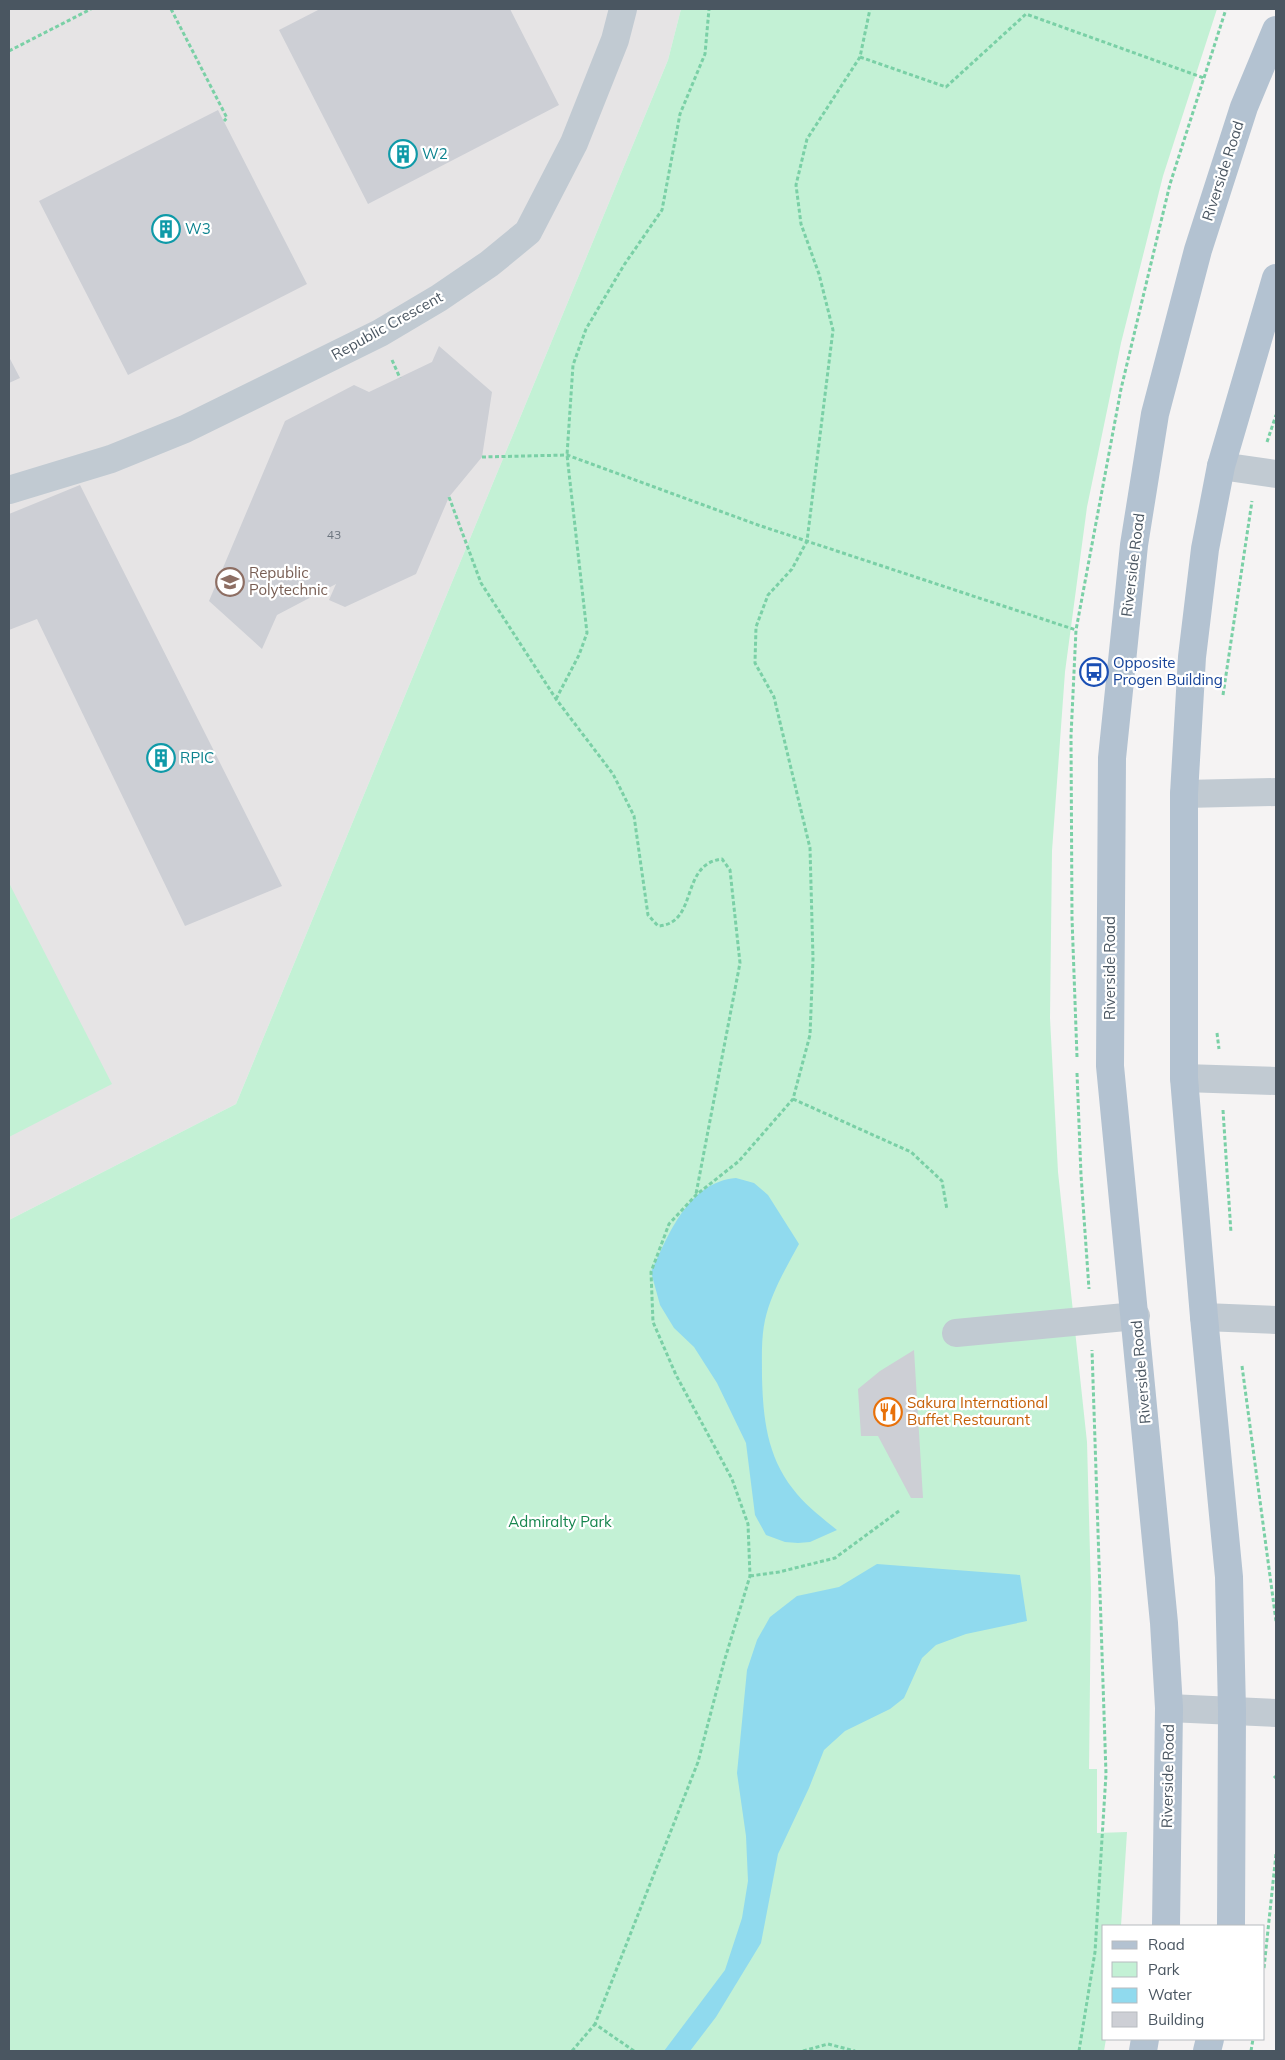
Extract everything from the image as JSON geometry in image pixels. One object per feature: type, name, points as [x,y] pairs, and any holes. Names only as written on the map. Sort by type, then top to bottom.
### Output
[{"type":"main road","name":"Riverside Road","points":[[1166,1925],[1169,1708],[1164,1623],[1136,1316],[1110,1066],[1112,758],[1134,545],[1155,414],[1198,250],[1244,107],[1276,30]]},
{"type":"main road","points":[[1231,1925],[1232,1711],[1229,1577],[1204,1317],[1184,1078],[1184,794],[1192,657],[1205,549],[1221,466],[1276,278]]},
{"type":"street","name":"Republic Crescent","points":[[9,490],[111,459],[185,429],[380,333],[439,298],[489,264],[528,232],[574,143],[615,40],[623,9]]},
{"type":"street","points":[[1221,466],[1276,474]]},
{"type":"street","points":[[1184,794],[1276,792]]},
{"type":"street","points":[[1184,1078],[1276,1081]]},
{"type":"street","points":[[956,1333],[1136,1316]]},
{"type":"street","points":[[1204,1317],[1276,1320]]},
{"type":"street","points":[[1169,1708],[1276,1713]]},
{"type":"path","points":[[9,51],[91,9]]},
{"type":"path","points":[[171,9],[227,118],[224,121]]},
{"type":"path","points":[[556,699],[579,655],[587,632],[567,455],[573,365],[586,329],[624,265],[662,210],[680,114],[704,54],[709,9]]},
{"type":"path","points":[[572,2051],[595,2024],[698,1762],[724,1662],[750,1576],[748,1524],[732,1479],[676,1375],[653,1322],[651,1272],[669,1224],[696,1195],[739,1161],[793,1100],[810,1035],[813,960],[810,848],[774,697],[755,663],[756,627],[768,595],[792,569],[807,541],[833,330],[819,274],[801,224],[796,185],[807,139],[860,57],[870,9]]},
{"type":"path","points":[[860,57],[946,87],[1026,14],[1204,78]]},
{"type":"path","points":[[482,457],[567,455],[807,541],[1076,630]]},
{"type":"path","points":[[449,497],[481,583],[556,699],[613,774],[634,816],[648,915],[658,926],[667,926],[678,918],[699,870],[710,861],[722,859],[730,870],[740,963],[696,1195]]},
{"type":"path","points":[[793,1100],[911,1152],[942,1181],[947,1210]]},
{"type":"path","points":[[1079,2051],[1095,1952],[1106,1774],[1093,1379]]},
{"type":"path","points":[[750,1576],[779,1572],[835,1558],[899,1511]]},
{"type":"path","points":[[1265,1958],[1276,1854]]},
{"type":"path","points":[[595,2024],[634,2051]]},
{"type":"path","points":[[803,2051],[828,2044],[855,2051]]},
{"type":"shaded area","name":"Republic Polytechnic","points":[[9,9],[681,9],[668,60],[236,1104],[9,1220]]},
{"type":"green space","name":"Admiralty Park","points":[[681,9],[1217,9],[1163,176],[1121,343],[1087,507],[1065,672],[1052,851],[1050,1018],[1058,1172],[1087,1442],[1091,1591],[1089,1769],[1097,1769],[1097,1833],[1127,1832],[1121,1925],[1102,1925],[1102,2040],[1106,2040],[1104,2051],[9,2051],[9,1220],[236,1104],[668,60]]},
{"type":"green space","points":[[9,883],[112,1084],[9,1137]]},
{"type":"water","points":[[736,1178],[754,1183],[768,1195],[799,1244],[779,1281],[765,1320],[762,1377],[765,1421],[777,1463],[798,1495],[837,1530],[810,1542],[785,1542],[766,1535],[755,1515],[746,1443],[717,1383],[694,1347],[674,1328],[660,1305],[651,1272],[673,1227],[693,1199],[705,1189],[719,1182]]},
{"type":"water","points":[[877,1564],[1020,1575],[1027,1621],[966,1634],[936,1645],[922,1658],[904,1698],[890,1709],[845,1731],[824,1750],[809,1788],[778,1854],[761,1943],[716,2017],[690,2051],[664,2051],[725,1970],[742,1918],[748,1881],[746,1836],[737,1773],[747,1670],[757,1640],[770,1617],[797,1596],[839,1587]]},
{"type":"building","name":"W2","points":[[320,9],[510,9],[559,105],[368,204],[279,30]]},
{"type":"building","name":"W3","points":[[218,110],[307,284],[128,375],[39,201]]},
{"type":"building","points":[[439,346],[492,392],[482,457],[449,497],[416,574],[345,607],[329,600],[336,584],[277,615],[262,649],[209,601],[285,421],[354,385],[369,392],[432,362]]},
{"type":"building","points":[[9,357],[20,378],[9,383]]},
{"type":"building","name":"RPIC","points":[[80,485],[282,886],[185,926],[37,619],[9,630],[9,514]]},
{"type":"building","name":"Sakura International Buffet Restaurant","points":[[914,1350],[923,1498],[911,1498],[878,1436],[861,1436],[858,1389],[880,1371]]},
{"type":"place","name":"W2","points":[[403,154]]},
{"type":"place","name":"W3","points":[[166,229]]},
{"type":"place","name":"Republic Polytechnic","points":[[230,582]]},
{"type":"place","name":"Opposite Progen Building","points":[[1094,672]]},
{"type":"place","name":"RPIC","points":[[161,758]]},
{"type":"place","name":"Sakura International Buffet Restaurant","points":[[888,1412]]}]
